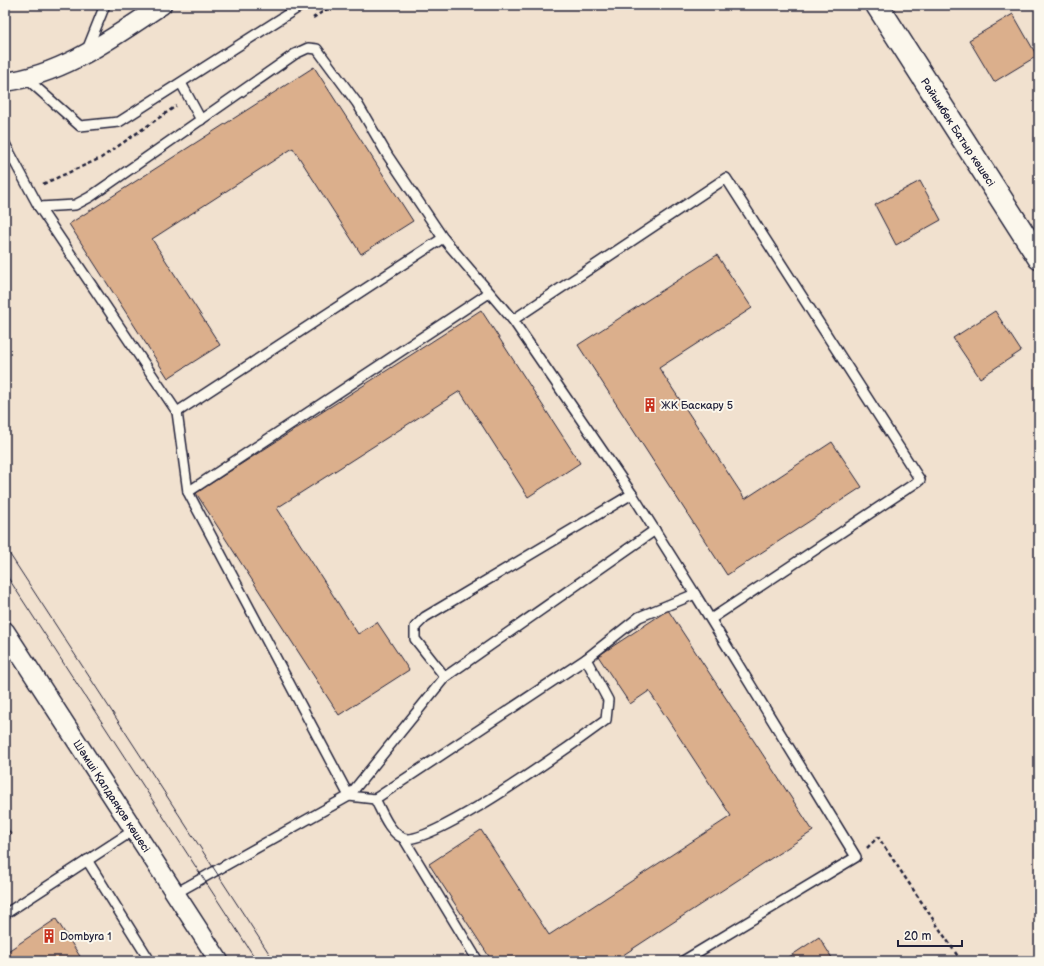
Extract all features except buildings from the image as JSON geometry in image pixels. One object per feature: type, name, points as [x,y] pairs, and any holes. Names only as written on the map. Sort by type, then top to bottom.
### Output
[{"type":"street","points":[[5,82],[27,79],[85,56],[162,5]]},
{"type":"street","name":"Райымбек Батыр көшесі","points":[[877,5],[1039,258]]},
{"type":"street","name":"Шәмші Қалдаяқов көшесі","points":[[5,631],[219,961]]},
{"type":"lane","points":[[85,56],[105,5]]},
{"type":"lane","points":[[27,79],[80,126],[119,122],[302,5]]},
{"type":"lane","points":[[39,206],[74,206],[295,54],[308,48],[317,49],[357,103],[388,156],[443,238],[513,320],[632,494],[712,619],[856,857],[683,961]]},
{"type":"lane","points":[[181,83],[201,120]]},
{"type":"lane","points":[[5,144],[39,206],[177,412],[188,492],[349,796]]},
{"type":"lane","points":[[513,320],[726,178],[920,480],[712,619]]},
{"type":"lane","points":[[177,412],[443,238]]},
{"type":"lane","points":[[188,492],[489,293]]},
{"type":"lane","points":[[445,677],[415,639],[415,627],[425,617],[632,494]]},
{"type":"lane","points":[[176,893],[349,796],[445,677],[655,530]]},
{"type":"lane","points":[[349,796],[376,799],[586,659],[639,617],[695,594]]},
{"type":"lane","points":[[404,839],[419,838],[473,810],[606,720],[608,700],[586,659]]},
{"type":"lane","points":[[376,799],[392,830],[404,839],[478,961]]},
{"type":"lane","points":[[5,914],[134,830]]},
{"type":"lane","points":[[87,860],[150,961]]},
{"type":"path","points":[[856,857],[878,838],[961,961]]},
{"type":"tram line","points":[[5,547],[274,961]]},
{"type":"tram line","points":[[5,573],[257,961]]},
{"type":"place","name":"ЖК Баскару 5","points":[[650,405]]},
{"type":"place","name":"Dombyra 1","points":[[49,936]]}]
